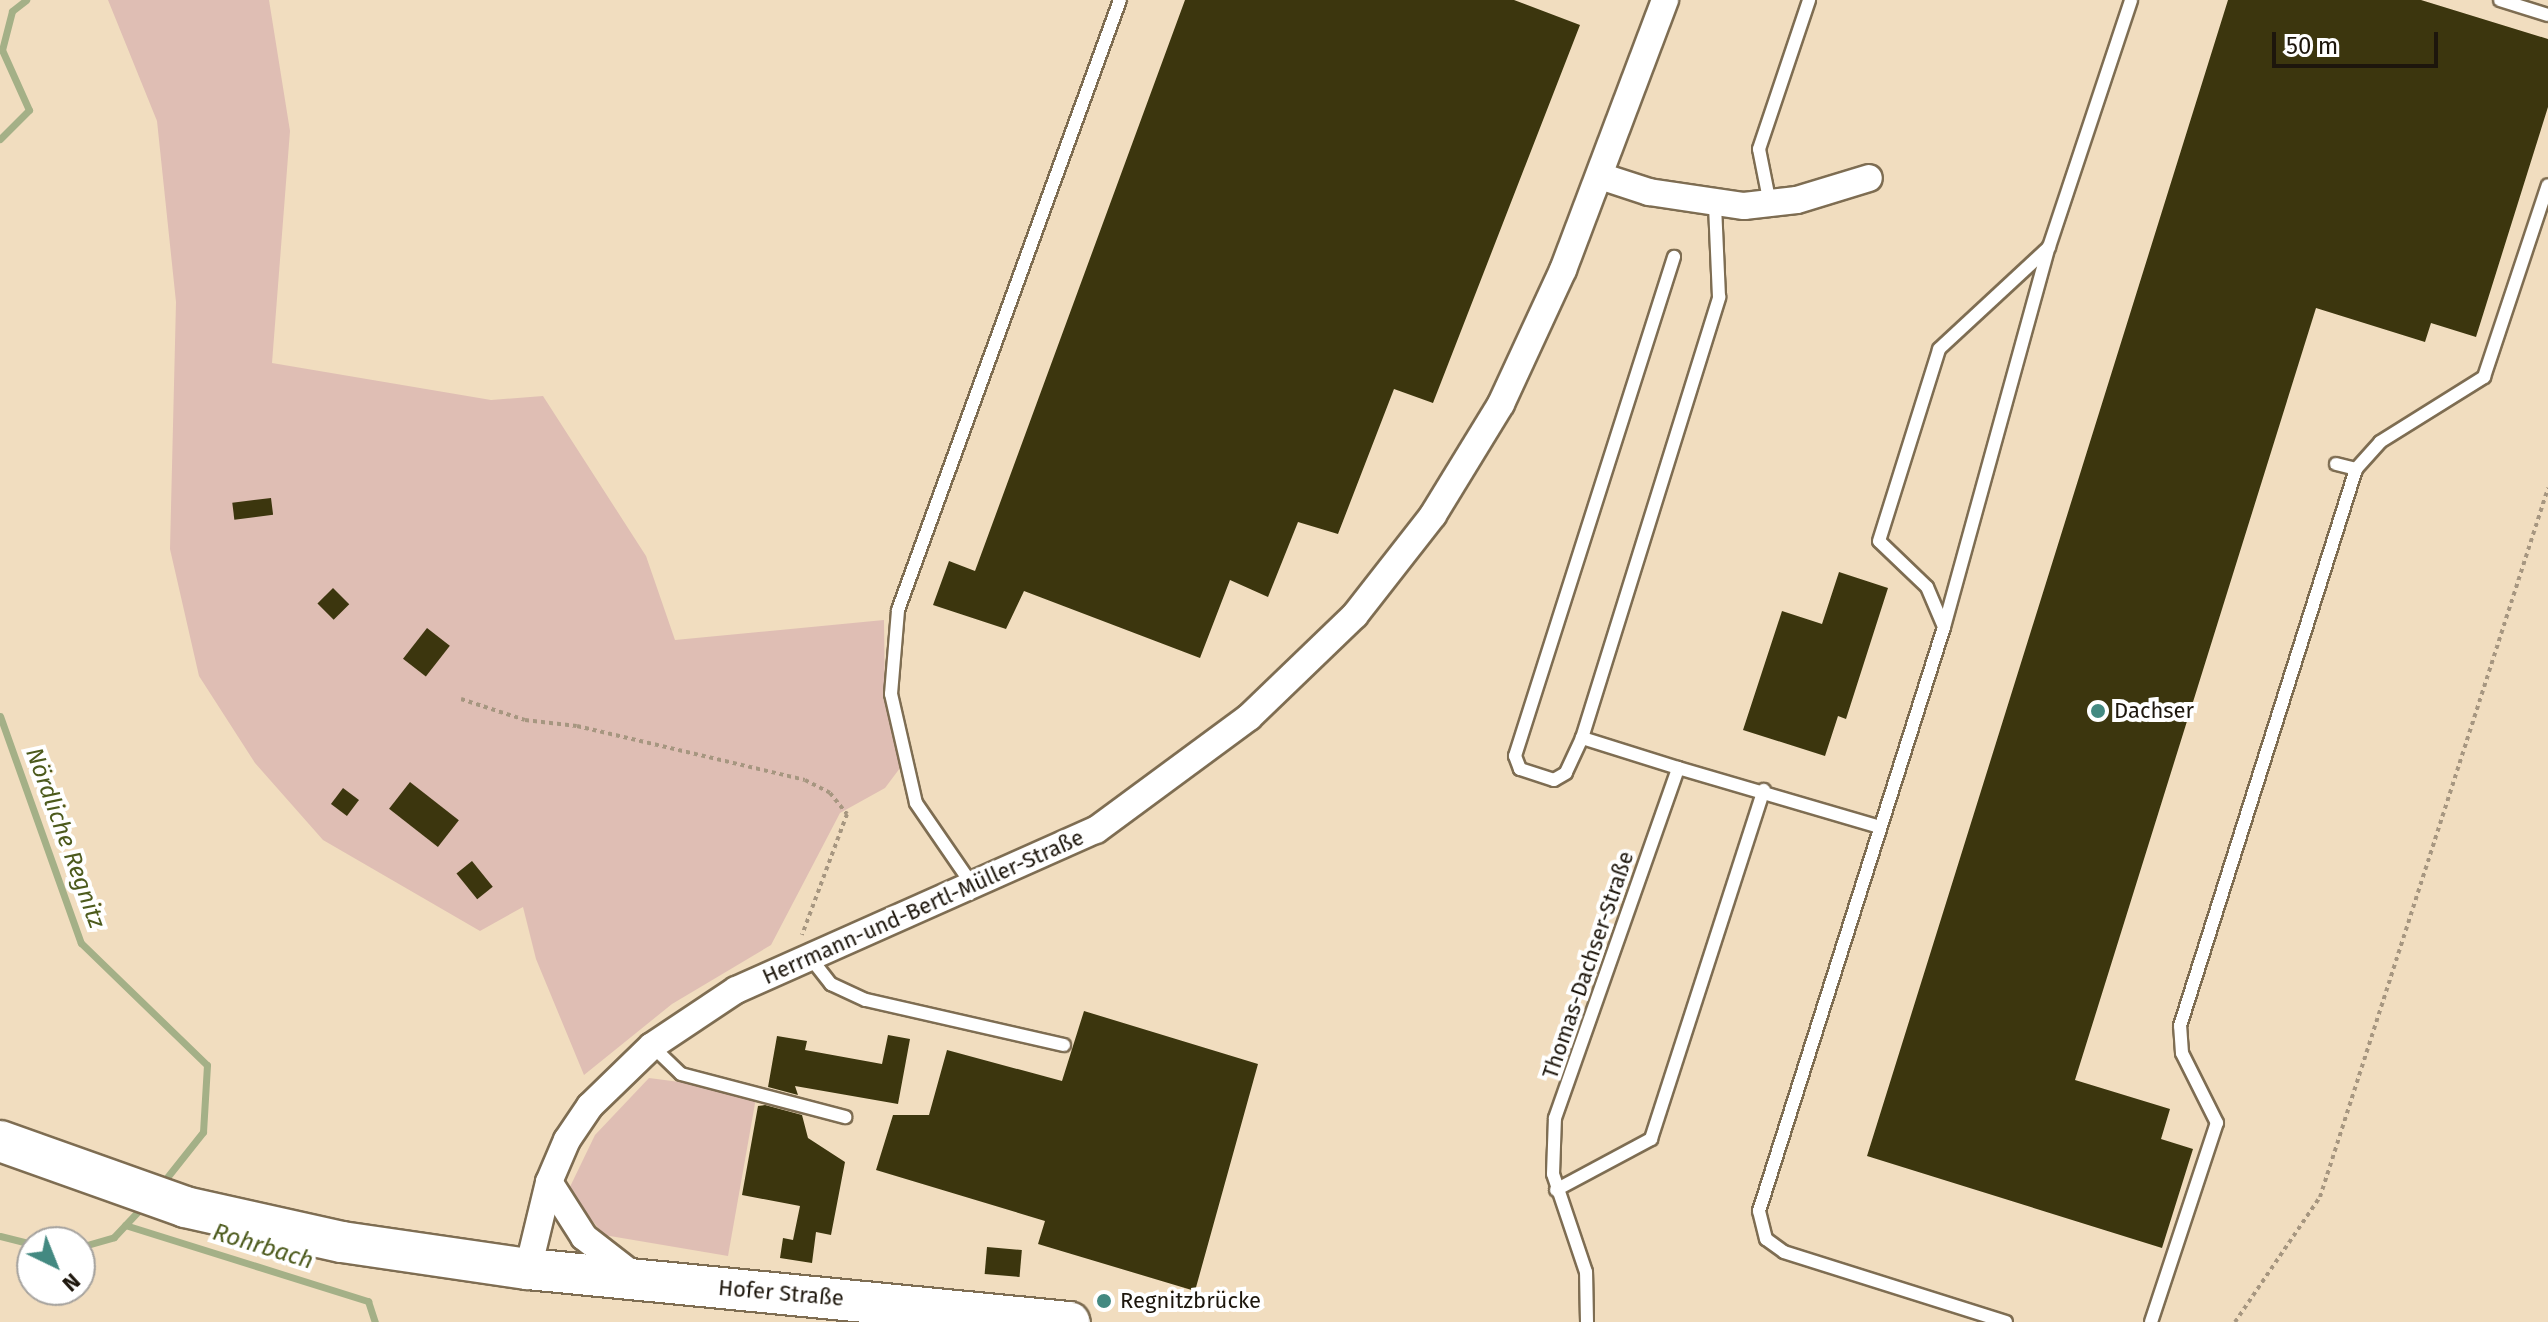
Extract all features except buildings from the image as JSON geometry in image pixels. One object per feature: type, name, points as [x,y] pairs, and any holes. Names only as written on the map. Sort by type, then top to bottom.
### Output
[{"type":"main road","name":"Hofer Straße","points":[[0,1141],[185,1207],[342,1242],[528,1269],[1051,1320]]},
{"type":"street","name":"Herrmann-und-Bertl-Müller-Straße","points":[[528,1269],[549,1182],[590,1106],[652,1046],[736,990],[800,960],[975,888],[1096,830],[1152,793],[1282,689],[1355,615],[1477,447],[1545,313],[1600,176],[1660,7]]},
{"type":"street","points":[[1600,176],[1715,204],[1770,204],[1869,178]]},
{"type":"street","points":[[549,1182],[584,1237],[641,1280]]},
{"type":"lane","points":[[975,888],[916,803],[891,694],[898,610],[1120,0]]},
{"type":"lane","points":[[1770,204],[1759,149],[1809,0]]},
{"type":"lane","points":[[2006,1322],[1784,1252],[1766,1239],[1759,1222],[1944,627],[2049,247],[2131,0]]},
{"type":"lane","points":[[2500,0],[2548,15]]},
{"type":"lane","points":[[2151,1322],[2217,1123],[2182,1053],[2180,1026],[2356,469],[2380,442],[2484,377],[2548,185]]},
{"type":"lane","points":[[1674,257],[1515,756],[1520,769],[1554,780],[1566,773],[1582,738],[1719,297],[1715,204]]},
{"type":"lane","points":[[1944,627],[1927,587],[1879,541],[1939,349],[2049,247]]},
{"type":"lane","points":[[2336,464],[2356,469]]},
{"type":"lane","points":[[1582,738],[1678,768],[1809,803],[1880,827]]},
{"type":"lane","name":"Thomas-Dachser-Straße","points":[[1589,1308],[1586,1272],[1556,1190],[1555,1118],[1678,768]]},
{"type":"lane","points":[[1556,1190],[1651,1139],[1764,790]]},
{"type":"lane","points":[[800,960],[831,984],[866,1000],[1064,1045]]},
{"type":"lane","points":[[652,1046],[681,1074],[845,1117]]},
{"type":"lane","points":[[1587,1322],[1589,1308]]},
{"type":"lane","points":[[1589,1308],[1595,1322]]},
{"type":"path","points":[[2235,1322],[2320,1197],[2548,488]]},
{"type":"path","points":[[461,699],[525,720],[577,726],[805,780],[830,793],[847,814],[800,960]]},
{"type":"shaded area","points":[[108,0],[269,0],[290,131],[272,363],[491,400],[543,396],[646,556],[675,640],[884,620],[885,704],[900,768],[885,788],[840,813],[771,945],[672,1004],[584,1075],[536,959],[523,907],[480,931],[323,840],[255,763],[199,676],[170,549],[176,302],[157,121]]},
{"type":"shaded area","points":[[649,1078],[757,1092],[728,1256],[604,1235],[568,1191],[595,1135]]},
{"type":"waterway","name":"Nördliche Regnitz","points":[[0,139],[29,110],[2,50],[12,11],[26,0]]},
{"type":"waterway","name":"Nördliche Regnitz","points":[[0,716],[81,943],[207,1065],[203,1132],[161,1185]]},
{"type":"waterway","name":"Nördliche Regnitz","points":[[96,1242],[114,1237],[143,1206]]},
{"type":"waterway","name":"Rohrbach","points":[[125,1225],[368,1301],[375,1322]]},
{"type":"waterway","name":"Nördliche Regnitz","points":[[0,1236],[16,1240]]},
{"type":"place","name":"Dachser","points":[[2098,711]]},
{"type":"place","name":"Regnitzbrücke","points":[[1104,1301]]}]
